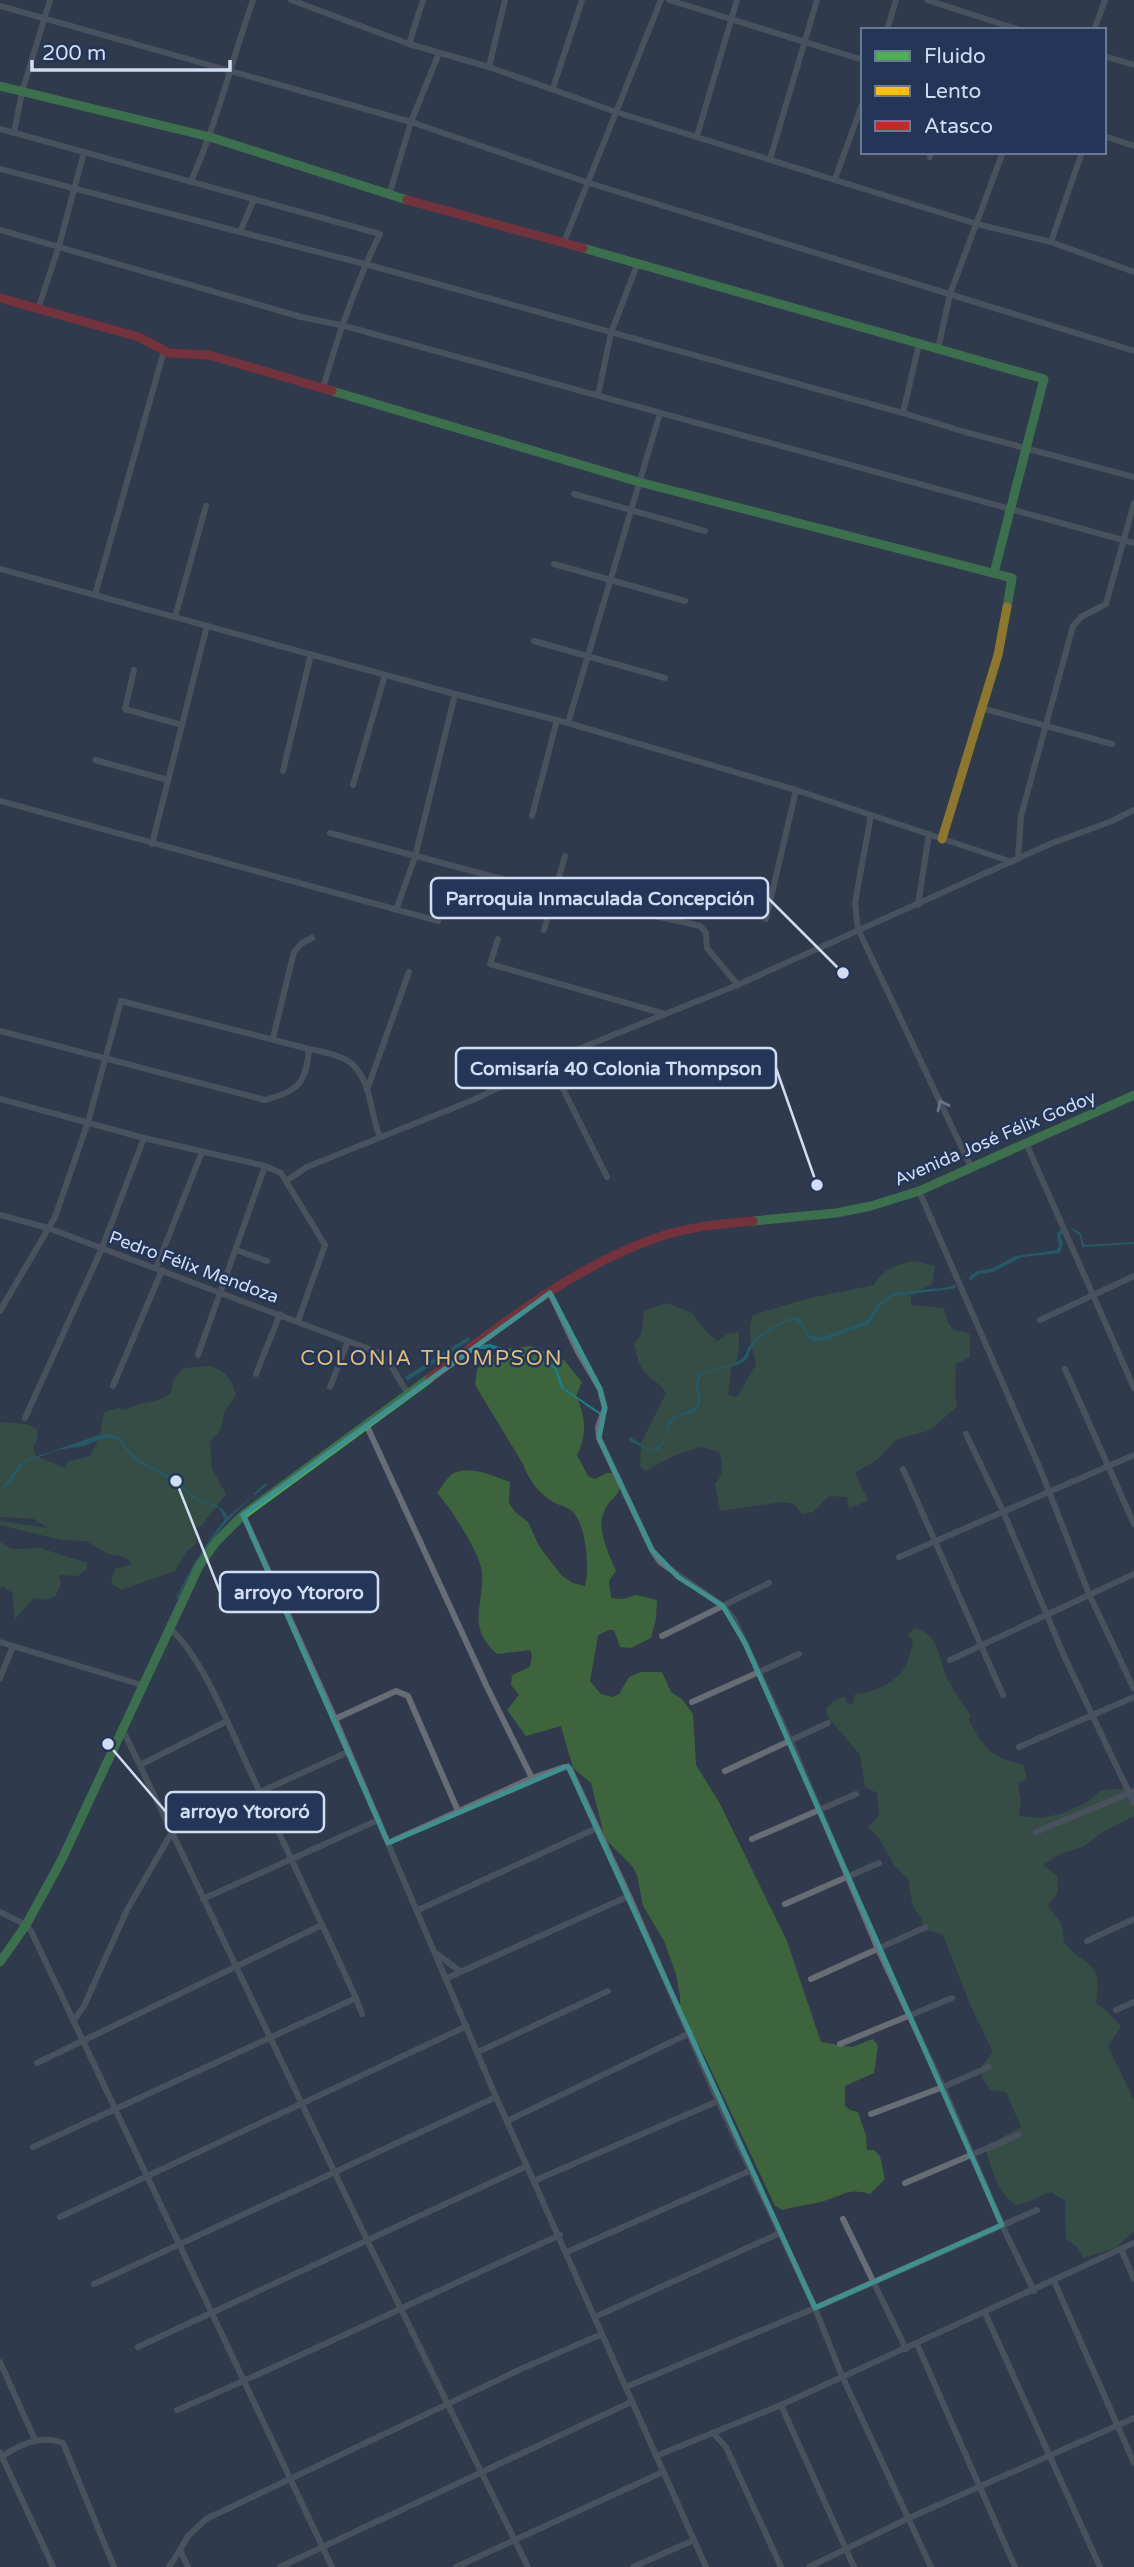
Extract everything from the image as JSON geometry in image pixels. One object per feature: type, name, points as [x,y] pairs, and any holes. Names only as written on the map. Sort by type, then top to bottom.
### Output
[{"type":"street","points":[[14,133],[22,92],[50,0]]},
{"type":"street","points":[[191,181],[210,137],[253,0]]},
{"type":"street","points":[[291,0],[409,44],[553,88],[616,112],[977,224],[1051,242],[1134,272]]},
{"type":"street","points":[[409,44],[423,0]]},
{"type":"street","points":[[489,67],[505,0]]},
{"type":"street","points":[[553,88],[582,0]]},
{"type":"street","points":[[564,242],[661,0]]},
{"type":"street","points":[[669,0],[861,59]]},
{"type":"street","points":[[697,136],[737,0]]},
{"type":"street","points":[[770,159],[817,0]]},
{"type":"street","points":[[888,28],[896,0]]},
{"type":"street","points":[[927,0],[952,4],[1015,28]]},
{"type":"street","points":[[1095,28],[1105,0]]},
{"type":"street","points":[[0,6],[411,122],[589,183],[1134,351]]},
{"type":"street","points":[[389,195],[411,122],[439,53]]},
{"type":"street","points":[[1106,57],[1134,65]]},
{"type":"street","points":[[0,86],[210,137],[389,195],[1044,379],[993,573]]},
{"type":"street","points":[[835,178],[861,107]]},
{"type":"street","points":[[0,129],[380,234],[365,264],[341,326],[323,388]]},
{"type":"street","points":[[1106,137],[1134,146]]},
{"type":"street","points":[[38,309],[59,247],[84,152]]},
{"type":"street","points":[[938,349],[950,294],[1002,154]]},
{"type":"street","points":[[1051,242],[1081,154]]},
{"type":"street","points":[[0,169],[365,264],[1134,477]]},
{"type":"street","points":[[240,232],[254,199]]},
{"type":"street","points":[[0,230],[302,317],[598,395],[1134,543]]},
{"type":"street","points":[[598,395],[611,333],[637,265]]},
{"type":"street","points":[[0,298],[139,337],[169,353],[209,355],[639,482],[1012,578],[998,655],[942,839]]},
{"type":"street","points":[[903,412],[919,344]]},
{"type":"street","points":[[95,595],[164,351]]},
{"type":"street","points":[[568,723],[660,412]]},
{"type":"street","points":[[574,494],[705,531]]},
{"type":"street","points":[[1015,860],[1021,816],[1073,626],[1081,617],[1105,604],[1134,503]]},
{"type":"street","points":[[175,617],[206,506]]},
{"type":"street","points":[[554,564],[685,601]]},
{"type":"street","points":[[0,569],[568,723],[796,790],[942,839],[1015,860]]},
{"type":"street","points":[[152,844],[207,626]]},
{"type":"street","points":[[534,641],[666,678]]},
{"type":"street","points":[[283,771],[311,654]]},
{"type":"street","points":[[134,670],[125,709],[182,725]]},
{"type":"street","points":[[352,785],[385,674]]},
{"type":"street","points":[[396,910],[415,857],[455,694]]},
{"type":"street","points":[[981,708],[1112,744]]},
{"type":"street","points":[[533,816],[557,720]]},
{"type":"street","points":[[95,760],[168,780]]},
{"type":"street","points":[[766,919],[796,790]]},
{"type":"street","points":[[0,801],[438,921]]},
{"type":"street","points":[[286,1181],[307,1167],[473,1100],[586,1046],[738,985],[858,929],[1134,810]]},
{"type":"street","points":[[872,815],[855,903],[858,929],[971,1167]]},
{"type":"street","points":[[330,833],[554,893],[700,926],[706,933],[707,948],[738,985]]},
{"type":"street","points":[[918,905],[929,834]]},
{"type":"street","points":[[544,930],[565,856]]},
{"type":"street","points":[[273,1038],[291,959],[298,947],[312,938]]},
{"type":"street","points":[[498,939],[490,964],[667,1014]]},
{"type":"street","points":[[367,1090],[409,972]]},
{"type":"street","points":[[0,1311],[55,1217],[88,1122],[121,1001],[273,1038],[332,1055],[352,1064],[367,1090],[380,1137]]},
{"type":"street","points":[[0,1031],[265,1100],[294,1088],[302,1080],[307,1072],[309,1049]]},
{"type":"street","points":[[550,1063],[607,1177]]},
{"type":"street","name":"Avenida José Félix Godoy","points":[[0,1962],[26,1925],[61,1861],[199,1566],[216,1542],[243,1515],[478,1342],[606,1258],[655,1238],[704,1226],[836,1213],[919,1191],[1134,1095]]},
{"type":"street","points":[[0,1099],[144,1138],[265,1166],[281,1173],[325,1245],[298,1321]]},
{"type":"street","points":[[25,1418],[102,1248],[144,1138]]},
{"type":"street","points":[[1026,1143],[1134,1388]]},
{"type":"street","points":[[113,1386],[202,1152]]},
{"type":"street","points":[[198,1355],[265,1166]]},
{"type":"street","points":[[919,1191],[1049,1491],[1089,1594],[1134,1689]]},
{"type":"street","name":"Pedro Félix Mendoza","points":[[0,1215],[48,1228],[377,1352],[389,1362],[408,1394]]},
{"type":"street","points":[[236,1250],[267,1261]]},
{"type":"street","points":[[1040,1320],[1134,1276]]},
{"type":"street","points":[[550,1293],[578,1352],[600,1389],[604,1408],[598,1427],[599,1438],[652,1550],[660,1562],[723,1606],[734,1619],[790,1740],[878,1949],[1034,2291]]},
{"type":"street","points":[[256,1374],[280,1314]]},
{"type":"street","points":[[330,1387],[348,1341]]},
{"type":"street","points":[[1065,1369],[1134,1524]]},
{"type":"street","points":[[366,1424],[487,1687],[532,1778]]},
{"type":"street","points":[[966,1434],[1003,1511],[1092,1716],[1132,1792],[1134,1803]]},
{"type":"street","points":[[899,1557],[1134,1455]]},
{"type":"street","points":[[903,1469],[979,1646],[1003,1695]]},
{"type":"street","points":[[243,1515],[335,1719],[496,2097],[560,2235],[631,2402],[706,2567]]},
{"type":"street","points":[[950,1660],[1134,1574]]},
{"type":"street","points":[[662,1636],[769,1583]]},
{"type":"street","points":[[169,1629],[191,1653],[227,1721],[362,2014]]},
{"type":"street","points":[[0,1642],[142,1685]]},
{"type":"street","points":[[0,1678],[13,1646]]},
{"type":"street","points":[[692,1702],[799,1654]]},
{"type":"street","points":[[335,1719],[396,1691],[408,1696],[458,1811]]},
{"type":"street","points":[[1019,1747],[1134,1697]]},
{"type":"street","points":[[140,1765],[227,1721]]},
{"type":"street","points":[[725,1771],[828,1723]]},
{"type":"street","points":[[122,1728],[527,2567]]},
{"type":"street","points":[[74,2021],[84,2006],[127,1910],[172,1832],[348,1752]]},
{"type":"street","points":[[388,1843],[532,1778],[567,1767],[629,1896],[749,2171],[815,2308],[842,2376],[931,2567]]},
{"type":"street","points":[[1036,1832],[1132,1792]]},
{"type":"street","points":[[752,1839],[856,1794]]},
{"type":"street","points":[[203,1899],[378,1820]]},
{"type":"street","points":[[418,1910],[597,1828]]},
{"type":"street","points":[[785,1904],[879,1863]]},
{"type":"street","points":[[447,1979],[629,1896]]},
{"type":"street","points":[[0,1912],[26,1925],[31,1931],[332,2567]]},
{"type":"street","points":[[1087,1941],[1134,1919]]},
{"type":"street","points":[[37,2063],[322,1925]]},
{"type":"street","points":[[811,1979],[926,1927]]},
{"type":"street","points":[[435,1952],[461,1972]]},
{"type":"street","points":[[478,2052],[608,1991]]},
{"type":"street","points":[[33,2147],[356,1998]]},
{"type":"street","points":[[841,2044],[952,1998]]},
{"type":"street","points":[[1116,2010],[1134,2002]]},
{"type":"street","points":[[60,2217],[467,2026]]},
{"type":"street","points":[[507,2121],[690,2033]]},
{"type":"street","points":[[871,2114],[989,2067]]},
{"type":"street","points":[[94,2284],[496,2097]]},
{"type":"street","points":[[534,2181],[718,2101]]},
{"type":"street","points":[[905,2183],[1018,2136]]},
{"type":"street","points":[[138,2347],[527,2166]]},
{"type":"street","points":[[567,2252],[749,2171]]},
{"type":"street","points":[[626,2387],[815,2308],[1037,2210]]},
{"type":"street","points":[[843,2219],[906,2349]]},
{"type":"street","points":[[595,2317],[780,2233]]},
{"type":"street","points":[[177,2410],[560,2235]]},
{"type":"street","points":[[656,2456],[781,2405],[1134,2243]]},
{"type":"street","points":[[1121,2249],[1134,2279]]},
{"type":"street","points":[[1054,2281],[1134,2463]]},
{"type":"street","points":[[985,2313],[1100,2567]]},
{"type":"street","points":[[169,2567],[188,2536],[206,2519],[602,2334]]},
{"type":"street","points":[[917,2344],[1015,2567]]},
{"type":"street","points":[[0,2362],[35,2440]]},
{"type":"street","points":[[280,2567],[631,2402]]},
{"type":"street","points":[[781,2405],[854,2567]]},
{"type":"street","points":[[809,2567],[909,2518],[1134,2418]]},
{"type":"street","points":[[726,2447],[727,2427]]},
{"type":"street","points":[[713,2433],[726,2447],[781,2567]]},
{"type":"street","points":[[53,2567],[1,2455],[35,2440],[48,2439],[63,2443],[114,2567]]},
{"type":"street","points":[[456,2567],[663,2472]]},
{"type":"street","points":[[633,2567],[694,2540]]},
{"type":"street","points":[[180,2550],[188,2567]]},
{"type":"highlighted area","points":[[550,1293],[600,1389],[605,1408],[599,1438],[652,1550],[678,1577],[723,1606],[746,1645],[1002,2225],[815,2308],[568,1766],[388,1843],[243,1515]]},
{"type":"shaded area","points":[[1069,1227],[1081,1233],[1084,1245],[1134,1244],[1082,1247],[1080,1236]]},
{"type":"shaded area","points":[[1061,1229],[1063,1243],[1060,1253],[1022,1257],[993,1272],[979,1274],[970,1281],[969,1277],[977,1271],[991,1269],[1016,1256],[1057,1250],[1057,1233]]},
{"type":"shaded area","points":[[914,1261],[935,1266],[932,1284],[911,1295],[911,1305],[944,1308],[948,1323],[954,1330],[970,1335],[970,1357],[956,1364],[957,1406],[931,1430],[897,1439],[878,1459],[855,1473],[868,1500],[849,1509],[847,1497],[829,1496],[813,1512],[802,1514],[794,1504],[782,1502],[720,1511],[715,1484],[722,1464],[719,1451],[699,1447],[671,1457],[646,1471],[640,1466],[641,1443],[666,1393],[646,1374],[636,1353],[634,1344],[642,1332],[644,1311],[666,1303],[691,1312],[717,1341],[728,1334],[739,1332],[739,1349],[736,1364],[732,1365],[728,1395],[737,1397],[756,1364],[750,1333],[753,1315],[806,1299],[874,1285],[890,1268]]},
{"type":"shaded area","points":[[955,1284],[956,1287],[952,1289],[894,1296],[881,1305],[869,1324],[826,1340],[813,1341],[809,1338],[797,1320],[778,1326],[759,1339],[743,1362],[701,1376],[698,1408],[673,1420],[664,1443],[658,1450],[648,1451],[629,1440],[630,1437],[649,1450],[659,1446],[666,1435],[669,1420],[698,1405],[698,1375],[739,1361],[757,1338],[779,1323],[799,1317],[809,1336],[823,1337],[867,1321],[875,1307],[892,1293],[950,1287]]},
{"type":"shaded area","points":[[468,1337],[470,1340],[407,1381],[405,1377]]},
{"type":"shaded area","points":[[490,1344],[505,1349],[477,1349],[481,1345]]},
{"type":"shaded area","points":[[531,1346],[564,1360],[582,1382],[576,1396],[583,1418],[584,1433],[577,1455],[588,1476],[595,1479],[607,1473],[619,1473],[618,1492],[602,1518],[604,1541],[616,1571],[609,1581],[611,1598],[623,1599],[636,1595],[657,1600],[651,1638],[631,1648],[620,1647],[614,1630],[598,1635],[590,1681],[601,1694],[612,1697],[619,1694],[629,1677],[641,1672],[662,1672],[671,1692],[682,1699],[693,1714],[696,1765],[719,1802],[787,1941],[821,2042],[852,2047],[873,2039],[878,2046],[874,2073],[845,2086],[845,2106],[858,2112],[866,2136],[867,2150],[874,2150],[880,2156],[885,2179],[870,2194],[852,2192],[822,2202],[783,2210],[775,2206],[704,2055],[680,2014],[676,1974],[664,1941],[643,1906],[637,1875],[632,1866],[605,1839],[591,1783],[573,1768],[561,1726],[526,1736],[507,1710],[519,1695],[511,1685],[512,1675],[530,1667],[532,1656],[530,1650],[497,1654],[482,1635],[479,1625],[482,1585],[480,1565],[464,1531],[437,1493],[452,1474],[459,1471],[481,1472],[510,1482],[509,1503],[515,1512],[528,1522],[539,1546],[562,1576],[585,1586],[586,1548],[577,1518],[571,1510],[548,1499],[535,1486],[475,1385],[477,1369],[487,1358],[505,1349]]},
{"type":"shaded area","points":[[505,1349],[556,1366],[564,1388],[601,1413],[600,1415],[561,1388],[554,1368]]},
{"type":"shaded area","points":[[211,1366],[228,1377],[236,1395],[224,1413],[221,1429],[210,1442],[212,1469],[226,1494],[202,1525],[195,1528],[196,1544],[187,1551],[175,1571],[121,1590],[111,1583],[115,1569],[131,1565],[130,1560],[108,1554],[86,1541],[61,1540],[0,1525],[2,1521],[48,1528],[34,1519],[0,1517],[0,1422],[26,1424],[37,1429],[38,1438],[33,1447],[36,1456],[65,1468],[68,1461],[90,1456],[99,1439],[104,1412],[119,1408],[126,1410],[165,1397],[171,1393],[173,1381],[183,1368]]},
{"type":"shaded area","points":[[102,1434],[119,1438],[134,1456],[177,1480],[202,1501],[217,1505],[228,1517],[256,1493],[211,1541],[178,1599],[176,1598],[193,1567],[225,1519],[219,1508],[197,1501],[177,1483],[135,1461],[118,1440],[108,1437],[83,1446],[57,1450],[26,1462],[0,1491],[19,1465],[26,1460]]},
{"type":"shaded area","points":[[0,1542],[12,1549],[40,1548],[87,1563],[87,1569],[78,1576],[59,1575],[61,1583],[55,1597],[45,1600],[34,1598],[15,1619],[12,1597],[14,1594],[2,1586],[0,1589]]},
{"type":"shaded area","points":[[915,1628],[924,1632],[935,1643],[945,1674],[971,1716],[968,1719],[978,1737],[995,1755],[1023,1764],[1027,1779],[1018,1783],[1021,1801],[1019,1816],[1042,1818],[1064,1813],[1087,1802],[1101,1790],[1134,1788],[1134,1816],[1104,1831],[1083,1847],[1062,1853],[1043,1865],[1057,1876],[1058,1892],[1048,1906],[1062,1925],[1064,1942],[1091,1966],[1097,1978],[1096,2003],[1121,2026],[1108,2047],[1134,2100],[1134,2231],[1115,2248],[1083,2258],[1077,2247],[1066,2239],[1065,2201],[1051,2192],[1015,2205],[997,2182],[986,2152],[990,2144],[1021,2127],[1006,2092],[990,2090],[981,2074],[982,2066],[993,2052],[969,2002],[943,1935],[924,1929],[921,1918],[913,1907],[908,1879],[894,1865],[878,1837],[868,1827],[879,1815],[877,1793],[865,1787],[860,1755],[828,1717],[826,1709],[834,1701],[845,1696],[846,1703],[853,1704],[855,1694],[880,1688],[904,1670],[913,1641],[908,1634]]},
{"type":"waterway","points":[[255,1494],[266,1484]]},
{"type":"traffic: fast","points":[[0,86],[210,137],[407,200]]},
{"type":"traffic: fast","points":[[583,248],[1044,379],[994,573]]},
{"type":"traffic: fast","points":[[332,391],[639,482],[1012,578],[1007,607]]},
{"type":"traffic: fast","points":[[753,1221],[836,1213],[871,1206],[919,1191],[1134,1095]]},
{"type":"traffic: fast","points":[[0,1962],[26,1925],[61,1861],[199,1566],[216,1542],[243,1515],[430,1378]]},
{"type":"traffic: slow","points":[[942,839],[998,655],[1007,607]]},
{"type":"traffic: jam","points":[[407,200],[583,248]]},
{"type":"traffic: jam","points":[[0,298],[139,337],[169,353],[209,355],[332,391]]},
{"type":"traffic: jam","points":[[430,1378],[564,1282],[622,1251],[677,1232],[753,1221]]},
{"type":"place","name":"Parroquia Inmaculada Concepción","points":[[843,973]]},
{"type":"place","name":"Comisaría 40 Colonia Thompson","points":[[817,1185]]},
{"type":"place","name":"arroyo Ytororo","points":[[176,1481]]},
{"type":"place","name":"arroyo Ytororó","points":[[108,1744]]},
{"type":"district","name":"COLONIA THOMPSON","points":[[432,1358]]}]
